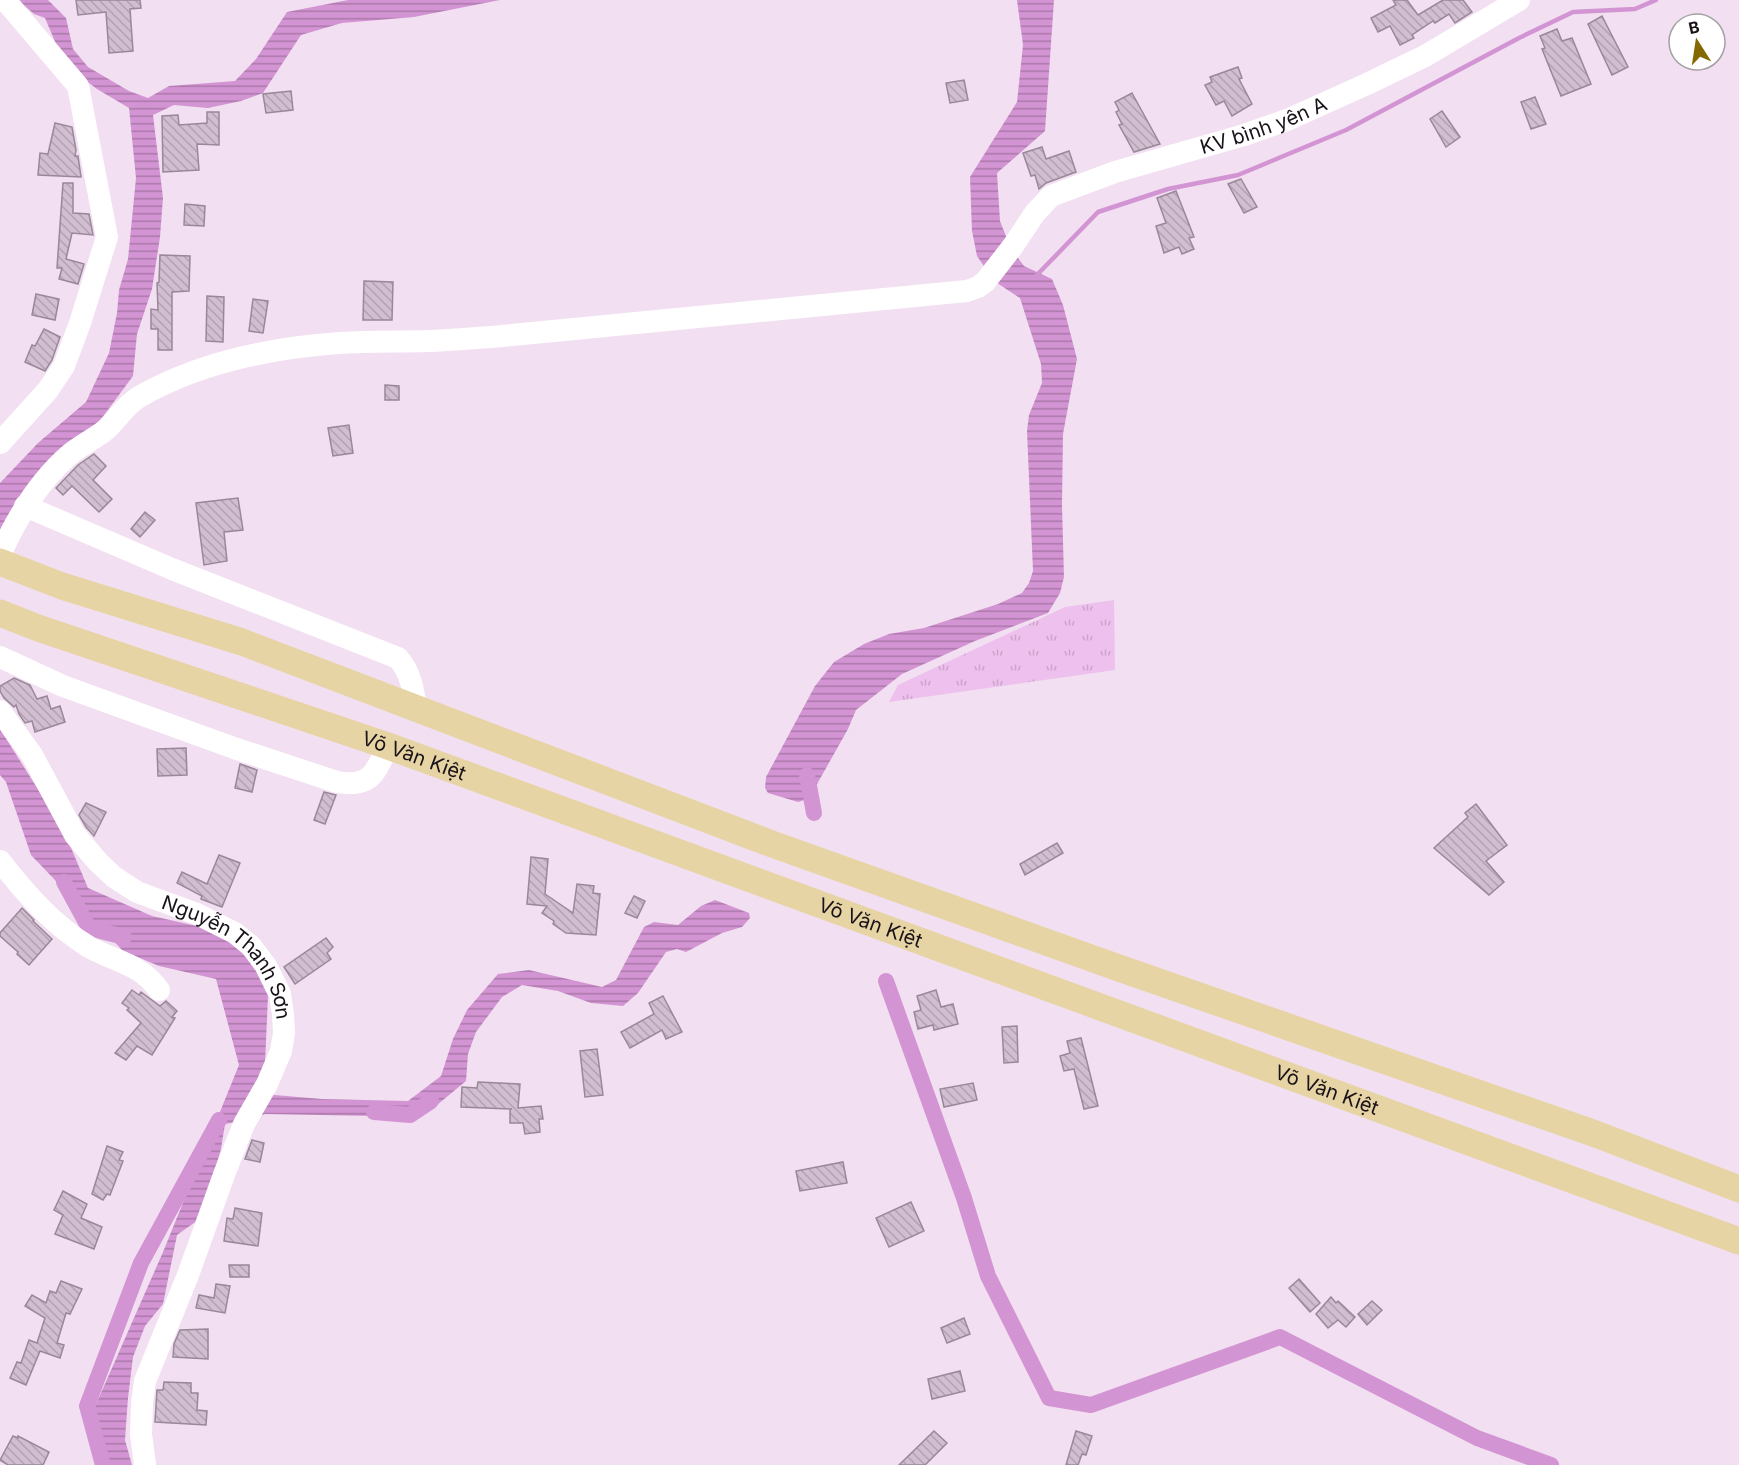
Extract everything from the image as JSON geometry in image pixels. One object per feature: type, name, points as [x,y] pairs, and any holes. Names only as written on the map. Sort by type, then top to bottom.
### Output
[{"type":"main road","name":"Võ Văn Kiệt","points":[[0,562],[62,586],[242,642],[772,844],[1116,967],[1593,1133],[1739,1189]]},
{"type":"main road","name":"Võ Văn Kiệt","points":[[0,613],[38,628],[388,746],[1739,1240]]},
{"type":"main road","points":[[1097,1005],[1116,967]]},
{"type":"street","points":[[0,443],[48,390],[64,366],[81,323],[107,237],[78,86],[5,0]]},
{"type":"street","name":"KV bình yên A","points":[[25,506],[53,470],[82,445],[105,430],[130,403],[171,381],[242,358],[337,343],[429,341],[502,336],[954,293],[973,289],[985,282],[1043,203],[1057,193],[1115,172],[1244,135],[1287,120],[1425,56],[1519,0]]},
{"type":"street","points":[[0,555],[25,506],[172,569],[398,658],[406,668],[412,683],[416,708]]},
{"type":"street","points":[[0,657],[63,686],[234,748],[337,782],[350,784],[369,778],[388,746]]},
{"type":"street","name":"Nguyễn Thanh Sơn","points":[[0,711],[32,755],[75,835],[88,852],[114,877],[137,892],[197,914],[235,933],[251,946],[266,966],[280,994],[284,1033],[281,1051],[267,1084],[244,1124],[188,1275],[145,1381],[141,1434],[145,1465]]},
{"type":"street","points":[[0,861],[26,894],[53,921],[90,948],[124,962],[143,973],[159,990]]},
{"type":"green space","points":[[1114,600],[1115,670],[889,702],[898,685],[1065,607]]},
{"type":"shaded area","points":[[18,0],[48,0],[66,18],[73,49],[88,67],[129,91],[148,98],[169,86],[235,81],[256,59],[287,12],[348,0],[500,0],[414,17],[342,23],[301,35],[263,93],[241,101],[208,108],[174,105],[153,115],[163,198],[152,289],[137,334],[133,376],[0,547],[0,483],[38,443],[86,402],[109,353],[119,290],[128,259],[136,178],[129,108],[97,89],[65,65],[45,18],[34,14]]},
{"type":"shaded area","points":[[1017,0],[1054,0],[1045,131],[997,173],[1000,221],[1011,249],[1024,266],[1052,279],[1063,305],[1077,359],[1063,434],[1064,577],[1060,593],[1048,613],[975,641],[902,674],[856,710],[848,729],[812,793],[808,799],[798,802],[768,793],[765,788],[766,777],[815,686],[834,662],[864,644],[889,634],[924,628],[998,604],[1022,593],[1033,571],[1027,431],[1029,415],[1042,383],[1041,364],[1020,298],[994,281],[977,256],[972,231],[970,177],[1017,102],[1023,45]]},
{"type":"shaded area","points":[[0,729],[63,829],[88,888],[152,916],[224,932],[253,965],[268,996],[265,1064],[251,1093],[322,1099],[408,1101],[441,1076],[453,1039],[467,1010],[498,974],[529,970],[602,987],[616,980],[644,927],[654,922],[678,925],[701,906],[715,900],[749,913],[750,918],[742,927],[722,933],[686,952],[677,949],[666,952],[638,993],[623,1006],[591,1003],[558,991],[522,985],[502,997],[476,1032],[468,1054],[466,1081],[431,1110],[374,1116],[265,1114],[225,1124],[221,1149],[201,1218],[177,1235],[163,1304],[145,1326],[133,1357],[125,1440],[132,1465],[108,1465],[103,1450],[86,1427],[163,1252],[239,1065],[216,979],[159,966],[123,951],[31,855],[6,782],[0,775]]},
{"type":"building","points":[[76,0],[140,0],[141,8],[130,9],[133,51],[109,53],[106,12],[78,15]]},
{"type":"building","points":[[1393,0],[1407,0],[1418,15],[1443,0],[1463,0],[1472,12],[1455,23],[1449,14],[1435,23],[1433,21],[1412,35],[1414,38],[1400,45],[1390,26],[1378,32],[1371,18],[1396,5]]},
{"type":"building","points":[[1602,16],[1628,67],[1612,75],[1588,24]]},
{"type":"building","points":[[1557,29],[1562,41],[1572,38],[1591,84],[1561,96],[1542,49],[1545,48],[1540,36]]},
{"type":"building","points":[[1238,67],[1242,78],[1239,79],[1252,104],[1232,116],[1224,101],[1216,105],[1205,85],[1212,82],[1210,77]]},
{"type":"building","points":[[964,80],[968,100],[950,103],[946,83]]},
{"type":"building","points":[[291,91],[293,110],[266,113],[263,94]]},
{"type":"building","points":[[1132,93],[1160,144],[1134,152],[1119,125],[1122,124],[1116,112],[1119,110],[1115,102]]},
{"type":"building","points":[[1535,97],[1546,124],[1531,129],[1521,102]]},
{"type":"building","points":[[1442,111],[1460,137],[1446,147],[1430,119]]},
{"type":"building","points":[[207,112],[219,112],[219,145],[197,144],[199,170],[163,172],[162,116],[178,115],[179,125],[207,123]]},
{"type":"building","points":[[55,123],[72,127],[75,156],[78,156],[81,177],[38,175],[40,153],[48,154]]},
{"type":"building","points":[[1042,147],[1046,159],[1069,151],[1076,172],[1046,183],[1039,189],[1035,175],[1031,176],[1023,153]]},
{"type":"building","points":[[1241,179],[1257,207],[1244,213],[1228,184]]},
{"type":"building","points":[[63,183],[73,183],[73,213],[89,214],[93,235],[72,233],[66,259],[84,264],[78,284],[59,279],[62,268],[57,268]]},
{"type":"building","points":[[1176,191],[1194,237],[1189,238],[1194,249],[1182,254],[1179,247],[1164,253],[1156,226],[1166,223],[1157,198]]},
{"type":"building","points":[[185,204],[205,206],[204,226],[184,225]]},
{"type":"building","points":[[160,255],[190,256],[189,291],[172,292],[172,350],[158,350],[158,329],[151,329],[151,309],[158,310],[157,283],[159,282]]},
{"type":"building","points":[[364,281],[393,282],[392,320],[363,320]]},
{"type":"building","points":[[36,294],[59,299],[55,320],[32,315]]},
{"type":"building","points":[[207,296],[224,297],[223,342],[206,341]]},
{"type":"building","points":[[253,299],[268,301],[263,333],[249,331]]},
{"type":"building","points":[[44,329],[60,337],[52,360],[45,371],[25,362],[32,345],[35,346]]},
{"type":"building","points":[[385,385],[399,386],[399,400],[385,400]]},
{"type":"building","points":[[349,425],[353,453],[333,456],[328,428]]},
{"type":"building","points":[[94,454],[106,466],[93,480],[112,499],[99,512],[72,486],[63,495],[56,488],[78,465]]},
{"type":"building","points":[[238,498],[243,530],[224,532],[227,561],[204,565],[196,503]]},
{"type":"building","points":[[145,512],[155,520],[140,537],[131,529]]},
{"type":"building","points":[[14,678],[30,685],[37,699],[47,696],[51,709],[60,706],[65,722],[35,732],[32,721],[25,723],[16,705],[14,707],[0,691],[0,686]]},
{"type":"building","points":[[186,748],[187,775],[158,776],[157,749]]},
{"type":"building","points":[[240,764],[257,770],[252,792],[235,788]]},
{"type":"building","points":[[324,792],[336,795],[325,824],[314,820]]},
{"type":"building","points":[[86,803],[106,812],[94,836],[79,815]]},
{"type":"building","points":[[1476,804],[1507,845],[1486,861],[1504,882],[1489,895],[1434,848],[1468,817],[1465,813]]},
{"type":"building","points":[[1057,843],[1063,853],[1025,875],[1020,864]]},
{"type":"building","points":[[219,855],[240,863],[222,907],[201,899],[202,896],[177,883],[182,872],[207,884]]},
{"type":"building","points":[[531,857],[548,859],[545,894],[573,913],[577,884],[594,886],[593,893],[600,894],[596,935],[566,933],[542,913],[547,906],[527,904]]},
{"type":"building","points":[[634,896],[645,901],[637,918],[625,913]]},
{"type":"building","points":[[22,908],[52,939],[29,965],[0,936],[0,933]]},
{"type":"building","points":[[326,938],[333,947],[327,953],[331,959],[295,984],[284,967]]},
{"type":"building","points":[[132,990],[139,995],[141,992],[160,1006],[166,1001],[177,1011],[152,1055],[137,1046],[126,1060],[115,1053],[141,1023],[122,1003]]},
{"type":"building","points":[[936,990],[941,1007],[953,1004],[958,1024],[934,1030],[933,1025],[918,1029],[914,1012],[921,1010],[917,996]]},
{"type":"building","points":[[663,996],[682,1032],[666,1039],[662,1030],[630,1048],[621,1032],[654,1014],[649,1003]]},
{"type":"building","points":[[1017,1026],[1018,1062],[1004,1063],[1002,1027]]},
{"type":"building","points":[[1081,1038],[1098,1106],[1084,1109],[1074,1069],[1064,1071],[1060,1056],[1070,1053],[1067,1041]]},
{"type":"building","points":[[597,1049],[603,1095],[585,1097],[580,1051]]},
{"type":"building","points":[[478,1082],[520,1084],[518,1108],[541,1106],[543,1119],[539,1119],[540,1132],[525,1134],[523,1123],[510,1123],[510,1109],[512,1109],[461,1107],[462,1087],[477,1088]]},
{"type":"building","points":[[973,1083],[977,1100],[944,1107],[940,1089]]},
{"type":"building","points":[[252,1140],[264,1143],[260,1162],[245,1159]]},
{"type":"building","points":[[107,1146],[123,1152],[119,1160],[123,1161],[110,1195],[107,1194],[103,1200],[92,1194]]},
{"type":"building","points":[[843,1162],[847,1183],[800,1191],[796,1171]]},
{"type":"building","points":[[63,1191],[87,1204],[81,1218],[102,1227],[94,1249],[55,1234],[63,1215],[54,1210]]},
{"type":"building","points":[[911,1202],[924,1231],[889,1247],[876,1218]]},
{"type":"building","points":[[235,1208],[262,1213],[258,1246],[224,1241],[227,1218],[233,1219]]},
{"type":"building","points":[[229,1265],[249,1265],[249,1277],[230,1277]]},
{"type":"building","points":[[1299,1279],[1320,1303],[1310,1312],[1289,1288]]},
{"type":"building","points":[[61,1281],[82,1289],[70,1314],[66,1313],[57,1343],[64,1345],[60,1358],[40,1351],[26,1385],[10,1378],[17,1362],[21,1363],[29,1340],[37,1343],[45,1318],[25,1306],[32,1295],[46,1303],[50,1291],[56,1293]]},
{"type":"building","points":[[216,1284],[230,1286],[225,1313],[196,1308],[199,1295],[214,1298]]},
{"type":"building","points":[[1331,1297],[1355,1317],[1346,1327],[1338,1320],[1328,1328],[1316,1314]]},
{"type":"building","points":[[1372,1301],[1382,1310],[1367,1325],[1358,1314]]},
{"type":"building","points":[[964,1318],[970,1334],[947,1343],[941,1328]]},
{"type":"building","points":[[208,1329],[208,1359],[173,1357],[174,1344],[180,1330]]},
{"type":"building","points":[[960,1371],[965,1391],[932,1399],[928,1379]]},
{"type":"building","points":[[164,1382],[191,1383],[191,1393],[198,1393],[197,1410],[207,1411],[206,1425],[155,1422],[157,1390],[163,1390]]},
{"type":"building","points":[[934,1431],[947,1443],[925,1465],[899,1465]]},
{"type":"building","points":[[1076,1431],[1092,1436],[1086,1455],[1082,1454],[1078,1465],[1066,1465]]},
{"type":"building","points":[[13,1436],[18,1438],[18,1436],[49,1452],[43,1465],[8,1465],[0,1460]]},
{"type":"waterway","points":[[1035,277],[1098,212],[1168,189],[1238,175],[1346,130],[1519,38],[1573,12],[1635,9],[1656,0]]},
{"type":"waterway","points":[[807,775],[814,813]]},
{"type":"waterway","points":[[64,882],[89,928],[124,937]]},
{"type":"waterway","points":[[886,981],[964,1198],[988,1276],[1049,1398],[1091,1405],[1280,1337],[1477,1438],[1551,1465]]},
{"type":"waterway","points":[[374,1112],[410,1115],[431,1101]]},
{"type":"waterway","points":[[103,1465],[87,1406],[141,1263],[219,1120]]}]
